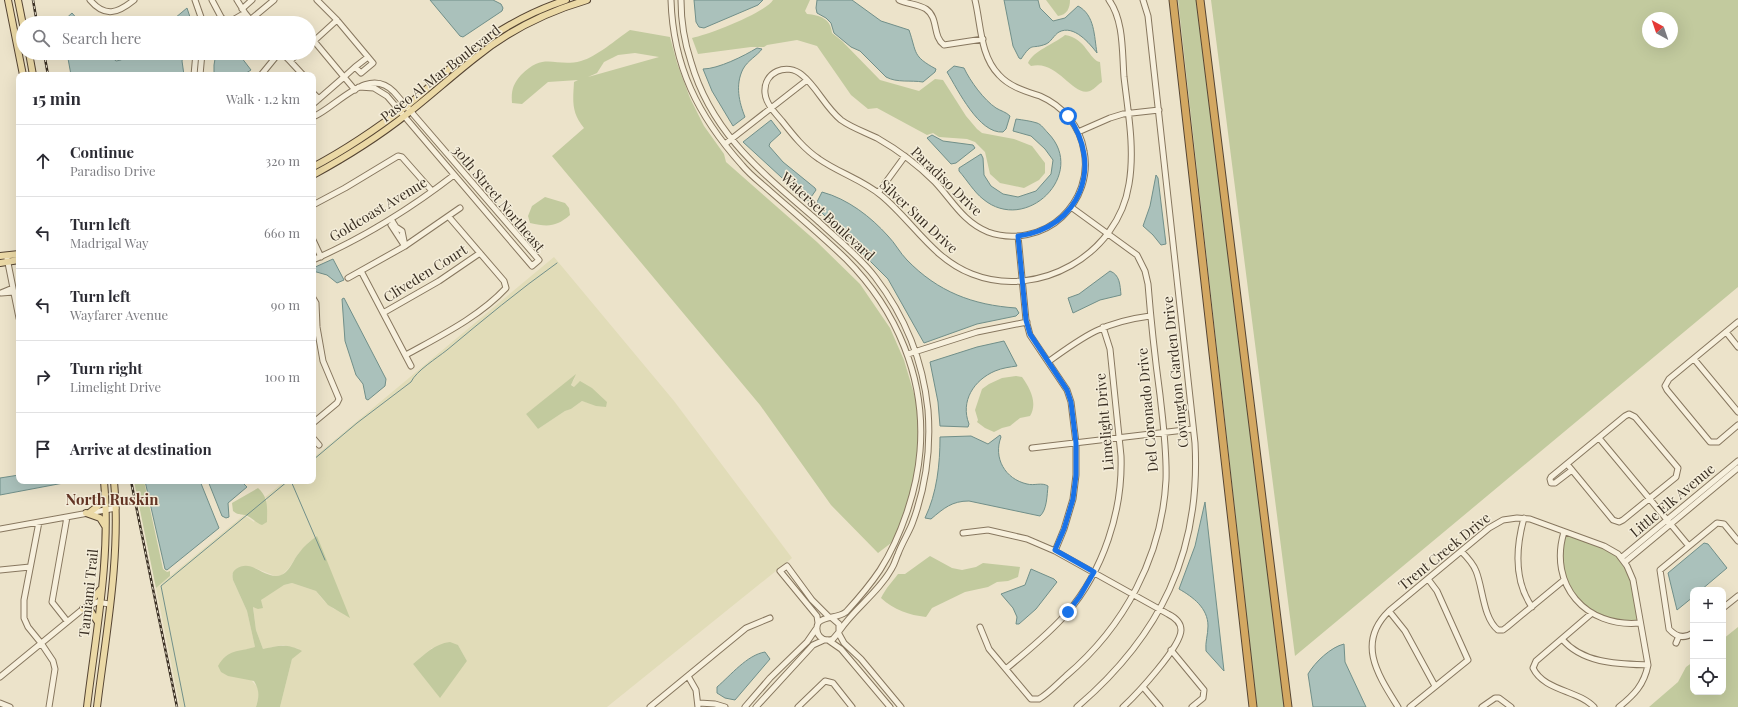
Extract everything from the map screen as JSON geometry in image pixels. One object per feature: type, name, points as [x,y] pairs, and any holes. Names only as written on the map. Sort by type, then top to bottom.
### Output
[{"type":"highway","points":[[1173,0],[1253,707]]},
{"type":"highway","points":[[1200,0],[1288,707]]},
{"type":"main road","points":[[8,0],[16,41]]},
{"type":"main road","points":[[18,0],[21,16]]},
{"type":"main road","name":"Paseo Al Mar Boulevard","points":[[316,165],[365,136],[400,111],[469,53],[492,36],[517,20],[545,7],[566,0]]},
{"type":"main road","name":"Paseo Al Mar Boulevard","points":[[316,173],[373,140],[411,112],[474,58],[496,42],[522,26],[548,13],[587,0]]},
{"type":"main road","points":[[20,60],[22,72]]},
{"type":"main road","points":[[30,60],[32,72]]},
{"type":"main road","points":[[3,256],[16,254]]},
{"type":"main road","points":[[0,263],[16,261]]},
{"type":"main road","name":"Tamiami Trail","points":[[87,707],[102,587],[106,529],[104,484]]},
{"type":"main road","name":"Tamiami Trail","points":[[97,707],[114,555],[116,508],[114,484]]},
{"type":"main road","points":[[88,513],[100,506],[105,496]]},
{"type":"main road","points":[[88,513],[100,518],[106,529]]},
{"type":"main road","points":[[98,622],[90,610],[85,607],[96,596],[102,587]]},
{"type":"street","points":[[90,0],[100,10],[110,12],[122,9],[134,0]]},
{"type":"street","points":[[195,0],[200,16]]},
{"type":"street","points":[[212,0],[220,16]]},
{"type":"street","points":[[237,0],[247,16]]},
{"type":"street","points":[[238,16],[252,0]]},
{"type":"street","points":[[257,16],[274,0]]},
{"type":"street","points":[[317,0],[337,20],[373,63],[364,72],[360,72],[355,67]]},
{"type":"street","name":"Waterset Boulevard","points":[[671,0],[671,17],[679,60],[686,81],[709,124],[743,166],[846,259],[866,281],[887,311],[901,336],[908,354],[918,397],[920,426],[919,462],[911,499],[895,540],[880,569],[846,612],[840,616],[830,618]]},
{"type":"street","name":"Waterset Boulevard","points":[[680,0],[680,19],[682,30],[698,86],[718,122],[731,140],[752,163],[863,264],[893,303],[907,329],[916,352],[926,392],[930,430],[928,461],[919,502],[907,535],[892,568],[875,591],[839,632]]},
{"type":"street","points":[[899,0],[926,9],[933,15],[938,38],[944,45],[983,39]]},
{"type":"street","name":"Paradiso Drive","points":[[772,108],[766,98],[765,86],[767,80],[777,71],[782,69],[792,69],[807,80],[839,119],[905,156],[938,186],[956,209],[968,221],[985,231],[997,235],[1030,235],[1049,227],[1064,215],[1081,191],[1085,176],[1084,151],[1078,132],[1068,116],[1055,103],[1016,88],[998,75],[989,60],[975,0]]},
{"type":"street","name":"Silver Sun Drive","points":[[772,108],[795,138],[818,159],[857,179],[878,193],[899,211],[933,249],[956,266],[988,279],[1011,282],[1039,278],[1069,267],[1091,252],[1108,234],[1120,213],[1129,183],[1130,150],[1128,113],[1118,23],[1113,6],[1109,0]]},
{"type":"street","name":"Covington Garden Drive","points":[[1077,707],[1102,685],[1124,662],[1145,634],[1160,609],[1180,562],[1191,520],[1195,490],[1196,464],[1193,429],[1159,110],[1148,16],[1143,0]]},
{"type":"street","points":[[316,39],[337,20]]},
{"type":"street","points":[[316,43],[344,77],[357,89]]},
{"type":"street","points":[[316,102],[368,57]]},
{"type":"street","points":[[194,72],[195,60]]},
{"type":"street","points":[[200,60],[200,72]]},
{"type":"street","points":[[264,72],[274,60]]},
{"type":"street","points":[[290,61],[300,72]]},
{"type":"street","points":[[725,144],[807,80]]},
{"type":"street","name":"30th Street Northeast","points":[[316,114],[366,83],[376,82],[385,84],[392,89],[539,260],[532,266],[400,111],[381,91],[374,88],[357,89]]},
{"type":"street","points":[[316,96],[319,99]]},
{"type":"street","points":[[1078,132],[1110,118],[1128,113],[1159,110]]},
{"type":"street","points":[[316,203],[398,156],[402,156],[432,191]]},
{"type":"street","points":[[878,193],[905,156]]},
{"type":"street","name":"Goldcoast Avenue","points":[[316,259],[352,242],[390,220],[454,175]]},
{"type":"street","name":"Del Coronado Drive","points":[[980,627],[989,649],[1031,699],[1039,700],[1078,666],[1095,649],[1112,628],[1133,595],[1151,552],[1160,521],[1166,479],[1164,434],[1150,316],[1148,284],[1142,263],[1131,250],[1071,207]]},
{"type":"street","points":[[348,278],[405,246],[460,208]]},
{"type":"street","points":[[406,355],[464,321],[483,308],[506,288],[504,281],[448,217]]},
{"type":"street","points":[[390,220],[405,246]]},
{"type":"street","points":[[1018,236],[1027,322],[1030,334],[1067,390],[1071,402],[1076,443],[1076,475],[1073,499],[1064,529],[1055,550]]},
{"type":"street","points":[[316,246],[321,257]]},
{"type":"street","name":"Cliveden Court","points":[[384,313],[439,281],[480,253]]},
{"type":"street","points":[[3,256],[8,263],[16,304]]},
{"type":"street","points":[[361,271],[411,366]]},
{"type":"street","points":[[0,292],[13,290]]},
{"type":"street","points":[[316,303],[317,327],[323,361],[339,399],[337,404],[316,421]]},
{"type":"street","points":[[1048,362],[1089,333],[1131,318],[1150,316]]},
{"type":"street","points":[[908,354],[978,332],[1027,322]]},
{"type":"street","points":[[1738,322],[1666,383],[1666,390],[1710,442],[1718,442],[1738,425]]},
{"type":"street","name":"Limelight Drive","points":[[1006,669],[1062,619],[1080,596],[1103,554],[1115,515],[1121,472],[1120,438],[1110,349],[1104,327]]},
{"type":"street","points":[[1726,332],[1738,347]]},
{"type":"street","points":[[1694,359],[1738,412]]},
{"type":"street","points":[[1567,464],[1616,521],[1623,520],[1676,477],[1678,468],[1632,415],[1625,416],[1550,478],[1551,483],[1555,483],[1572,470]]},
{"type":"street","points":[[1032,448],[1164,434],[1193,429]]},
{"type":"street","points":[[1599,438],[1688,545]]},
{"type":"street","points":[[316,442],[319,445]]},
{"type":"street","name":"Little Elk Avenue","points":[[1669,522],[1738,461]]},
{"type":"street","name":"Little Elk Avenue","points":[[1623,560],[1738,468]]},
{"type":"street","points":[[0,529],[116,508]]},
{"type":"street","points":[[67,517],[52,602],[67,621]]},
{"type":"street","name":"Trent Creek Drive","points":[[1398,707],[1376,669],[1371,651],[1374,632],[1380,620],[1497,522],[1509,518],[1524,518],[1612,550],[1623,560]]},
{"type":"street","points":[[1524,518],[1519,539],[1518,566],[1522,586],[1532,606]]},
{"type":"street","points":[[39,522],[24,600],[24,618],[28,627],[53,661],[55,669],[49,707]]},
{"type":"street","points":[[1690,635],[1686,637],[1679,636],[1671,631],[1668,626],[1659,572],[1661,568],[1718,522],[1724,524],[1738,541]]},
{"type":"street","points":[[962,533],[988,530],[1027,539],[1055,550],[1160,609],[1173,617],[1181,625],[1180,635],[1171,650],[1143,686],[1123,707]]},
{"type":"street","points":[[1564,532],[1560,547],[1560,555],[1564,580],[1574,597],[1600,618],[1616,623],[1640,624]]},
{"type":"street","points":[[1461,551],[1475,568],[1485,606],[1495,628],[1498,630],[1503,630],[1564,580]]},
{"type":"street","points":[[1619,707],[1644,682],[1648,665],[1633,580],[1623,560]]},
{"type":"street","points":[[890,707],[841,648],[819,636],[816,616],[780,571],[787,566],[812,600],[830,618],[839,624],[839,632],[844,643],[861,659],[901,707]]},
{"type":"street","points":[[0,570],[30,567]]},
{"type":"street","points":[[1410,707],[1468,660],[1437,591],[1428,579]]},
{"type":"street","points":[[1726,606],[1738,596]]},
{"type":"street","points":[[0,677],[85,607],[100,603],[109,604]]},
{"type":"street","points":[[1389,611],[1405,631],[1435,686]]},
{"type":"street","points":[[1592,613],[1536,661],[1533,668],[1536,673],[1551,685],[1589,702],[1594,707]]},
{"type":"street","points":[[650,707],[746,628],[770,618]]},
{"type":"street","points":[[745,707],[774,674],[807,642],[823,619],[830,618]]},
{"type":"street","points":[[756,707],[813,645],[835,638],[839,632]]},
{"type":"street","points":[[1676,643],[1679,636]]},
{"type":"street","points":[[1562,639],[1573,649],[1603,662],[1648,665]]},
{"type":"street","points":[[1171,650],[1204,690],[1203,698],[1192,707]]},
{"type":"street","points":[[688,676],[695,686],[699,705],[715,704],[725,707]]},
{"type":"street","points":[[798,707],[825,681],[833,683],[852,707]]},
{"type":"street","points":[[1143,686],[1160,707]]},
{"type":"street","points":[[1482,707],[1495,698],[1499,698],[1511,707]]},
{"type":"street","points":[[0,703],[10,707]]},
{"type":"shaded area","points":[[554,257],[674,401],[792,558],[607,707],[280,707],[292,659],[299,649],[283,645],[263,649],[256,630],[253,606],[269,593],[284,585],[292,583],[316,591],[324,601],[334,609],[342,612],[345,616],[317,536],[298,554],[289,568],[282,575],[275,576],[255,568],[232,574],[233,580],[247,611],[255,647],[229,654],[258,688],[259,696],[256,707],[180,707],[156,588],[244,515],[254,522],[267,500],[265,497],[281,484],[316,484],[316,455]],"holes":[[[575,378],[571,384],[589,403],[582,401],[538,429],[526,414]],[[458,645],[467,661],[440,697],[413,664],[432,648]]]},
{"type":"green space","points":[[773,0],[810,0],[805,11],[807,14],[816,15],[827,21],[830,24],[832,33],[842,41],[880,80],[919,91],[935,79],[943,80],[966,116],[977,129],[982,133],[1014,139],[1032,146],[1045,163],[1045,173],[1039,180],[1024,188],[1000,183],[990,174],[985,152],[975,142],[967,139],[939,137],[933,133],[927,135],[877,108],[868,109],[851,95],[817,46],[797,40],[767,45],[764,47],[751,47],[698,54],[692,38],[710,33],[748,17],[768,5]]},
{"type":"green space","points":[[1046,0],[1070,0],[1066,13],[1058,16]]},
{"type":"green space","points":[[1178,0],[1196,0],[1284,707],[1257,707]]},
{"type":"green space","points":[[1211,0],[1738,0],[1738,287],[1295,656]]},
{"type":"green space","points":[[630,30],[670,37],[677,63],[690,98],[704,126],[724,154],[726,162],[817,242],[860,284],[890,328],[904,360],[920,414],[918,467],[907,510],[895,540],[878,553],[831,505],[760,405],[552,156],[584,128],[577,117],[574,106],[574,82],[578,80],[548,82],[522,104],[512,103],[512,91],[514,85],[521,75],[529,68],[544,62],[572,63],[587,59],[600,52]],"holes":[[[635,53],[659,57],[588,77],[597,73],[604,62],[618,55]]]},
{"type":"green space","points":[[1065,35],[1078,40],[1096,60],[1100,62],[1102,82],[1090,91],[1077,89],[1057,72],[1049,68],[1041,65],[1031,66],[1028,63],[1039,51]]},
{"type":"green space","points":[[545,197],[565,203],[569,208],[570,215],[560,222],[552,225],[530,223],[528,216],[532,206]]},
{"type":"green space","points":[[576,374],[571,385],[574,387],[580,381],[592,388],[607,402],[606,407],[596,406],[582,401],[538,429],[526,414]]},
{"type":"green space","points":[[1016,376],[1022,377],[1032,396],[1033,406],[1030,416],[1020,418],[1010,426],[994,432],[985,428],[977,422],[978,420],[975,410],[982,389],[1002,378]]},
{"type":"green space","points":[[135,484],[145,484],[163,569],[167,572],[170,571],[170,576],[156,588]]},
{"type":"green space","points":[[258,488],[266,499],[267,504],[267,522],[262,525],[247,516],[233,511],[232,503]]},
{"type":"green space","points":[[1565,534],[1605,548],[1617,555],[1623,561],[1630,577],[1638,622],[1619,621],[1603,616],[1589,608],[1577,598],[1569,585],[1564,570],[1562,553]]},
{"type":"green space","points":[[317,536],[350,618],[328,605],[316,591],[292,583],[284,585],[261,600],[263,608],[258,609],[253,607],[256,630],[263,649],[287,646],[302,651],[292,659],[280,707],[256,707],[258,694],[254,681],[228,676],[221,672],[218,666],[230,654],[255,647],[247,611],[233,580],[233,572],[241,566],[246,566],[266,574],[276,576],[284,574],[290,568],[303,548]]},
{"type":"green space","points":[[930,556],[952,568],[962,570],[976,567],[983,563],[1020,567],[1018,577],[1008,581],[997,582],[988,587],[965,592],[932,608],[926,617],[902,611],[891,606],[881,598],[898,574],[905,574]]},
{"type":"green space","points":[[1738,627],[1738,707],[1649,707],[1678,682],[1686,667],[1690,664],[1690,695],[1726,695],[1726,637]]},
{"type":"green space","points":[[450,642],[458,645],[467,661],[440,698],[413,664],[434,647]]},
{"type":"water","points":[[430,0],[493,0],[501,4],[503,8],[502,11],[463,37],[460,36]]},
{"type":"water","points":[[694,0],[763,0],[758,5],[704,28],[699,27],[696,22]]},
{"type":"water","points":[[817,0],[852,0],[881,21],[909,30],[916,53],[928,65],[936,69],[935,72],[923,82],[899,81],[886,77],[860,51],[851,47],[834,33],[831,23],[817,13]]},
{"type":"water","points":[[1004,0],[1038,0],[1040,8],[1053,21],[1065,18],[1078,6],[1084,10],[1091,20],[1097,53],[1081,36],[1065,30],[1057,33],[1046,44],[1030,48],[1021,59],[1019,58],[1013,46]]},
{"type":"water","points":[[187,8],[190,16],[177,16]]},
{"type":"water","points":[[757,48],[762,49],[745,66],[739,81],[741,105],[745,117],[733,126],[712,91],[703,69],[716,67]]},
{"type":"water","points":[[68,60],[182,60],[184,72],[70,72]]},
{"type":"water","points":[[215,60],[243,60],[251,70],[248,72],[214,72]]},
{"type":"water","points":[[954,66],[964,68],[982,95],[996,108],[1010,116],[1006,129],[1003,132],[994,131],[986,126],[970,110],[947,72]]},
{"type":"water","points":[[1016,119],[1037,123],[1043,127],[1058,149],[1061,166],[1056,181],[1047,195],[1033,205],[1017,210],[1000,208],[983,199],[959,171],[959,168],[981,154],[983,158],[984,175],[991,186],[1003,194],[1018,197],[1036,191],[1051,174],[1053,160],[1045,149],[1031,136],[1013,131]]},
{"type":"water","points":[[771,120],[781,133],[770,143],[769,146],[783,162],[815,188],[816,190],[809,200],[806,200],[743,142]]},
{"type":"water","points":[[932,135],[943,141],[973,145],[975,148],[956,163],[951,164],[927,138]]},
{"type":"water","points":[[1156,175],[1158,178],[1166,244],[1161,245],[1143,226],[1150,206]]},
{"type":"water","points":[[822,192],[841,199],[867,216],[891,239],[907,260],[931,281],[957,295],[985,304],[1016,308],[1019,313],[1016,316],[977,324],[924,343],[888,279],[815,206]]},
{"type":"water","points":[[333,259],[344,280],[337,283],[327,275],[316,272],[316,267]]},
{"type":"water","points":[[1110,271],[1118,278],[1121,295],[1100,300],[1073,313],[1068,298],[1079,294]]},
{"type":"water","points":[[344,298],[386,379],[385,386],[368,400],[366,399],[363,384],[356,375],[345,341],[342,299]]},
{"type":"water","points":[[1004,341],[1017,366],[995,371],[987,375],[975,386],[968,399],[966,407],[969,424],[968,427],[940,426],[938,402],[930,362],[977,347]]},
{"type":"water","points":[[1000,435],[1000,460],[1007,472],[1013,478],[1027,484],[1043,484],[1048,486],[1044,510],[1040,516],[963,501],[944,508],[931,519],[925,518],[935,489],[940,437],[971,436],[988,444]]},
{"type":"water","points":[[16,475],[16,484],[58,484],[0,495],[0,478]]},
{"type":"water","points":[[146,484],[201,484],[219,528],[167,570],[165,569]]},
{"type":"water","points":[[209,484],[244,484],[247,487],[228,503],[229,517],[226,518],[222,516]]},
{"type":"water","points":[[1205,502],[1224,671],[1206,651],[1208,626],[1203,608],[1194,599],[1179,589],[1195,546]]},
{"type":"water","points":[[1704,543],[1708,544],[1727,568],[1705,587],[1690,587],[1690,599],[1677,610],[1668,573]]},
{"type":"water","points":[[1031,569],[1054,579],[1057,582],[1036,609],[1019,624],[1016,624],[1017,617],[1013,608],[1001,594],[1025,585]]},
{"type":"water","points":[[1344,644],[1345,662],[1366,707],[1313,707],[1308,674],[1324,656],[1334,648]]},
{"type":"water","points":[[765,652],[770,659],[735,700],[725,698],[717,693],[717,687],[740,666],[752,657]]},
{"type":"waterway","points":[[316,457],[357,423],[411,382],[417,373],[515,294],[557,263]]},
{"type":"waterway","points":[[185,707],[161,586],[284,484]]},
{"type":"waterway","points":[[292,484],[325,560]]},
{"type":"railway","points":[[33,0],[36,16]]},
{"type":"railway","points":[[45,60],[47,72]]},
{"type":"railway","points":[[132,484],[177,707]]},
{"type":"district","name":"North Ruskin","points":[[112,499]]},
{"type":"route","points":[[1068,116],[1075,125],[1084,151],[1086,163],[1085,176],[1081,191],[1071,207],[1057,222],[1039,232],[1030,235],[1018,236],[1022,264],[1026,320],[1030,334],[1067,390],[1071,402],[1076,443],[1076,475],[1073,499],[1064,529],[1055,550],[1094,572],[1080,596],[1068,612]]}]
